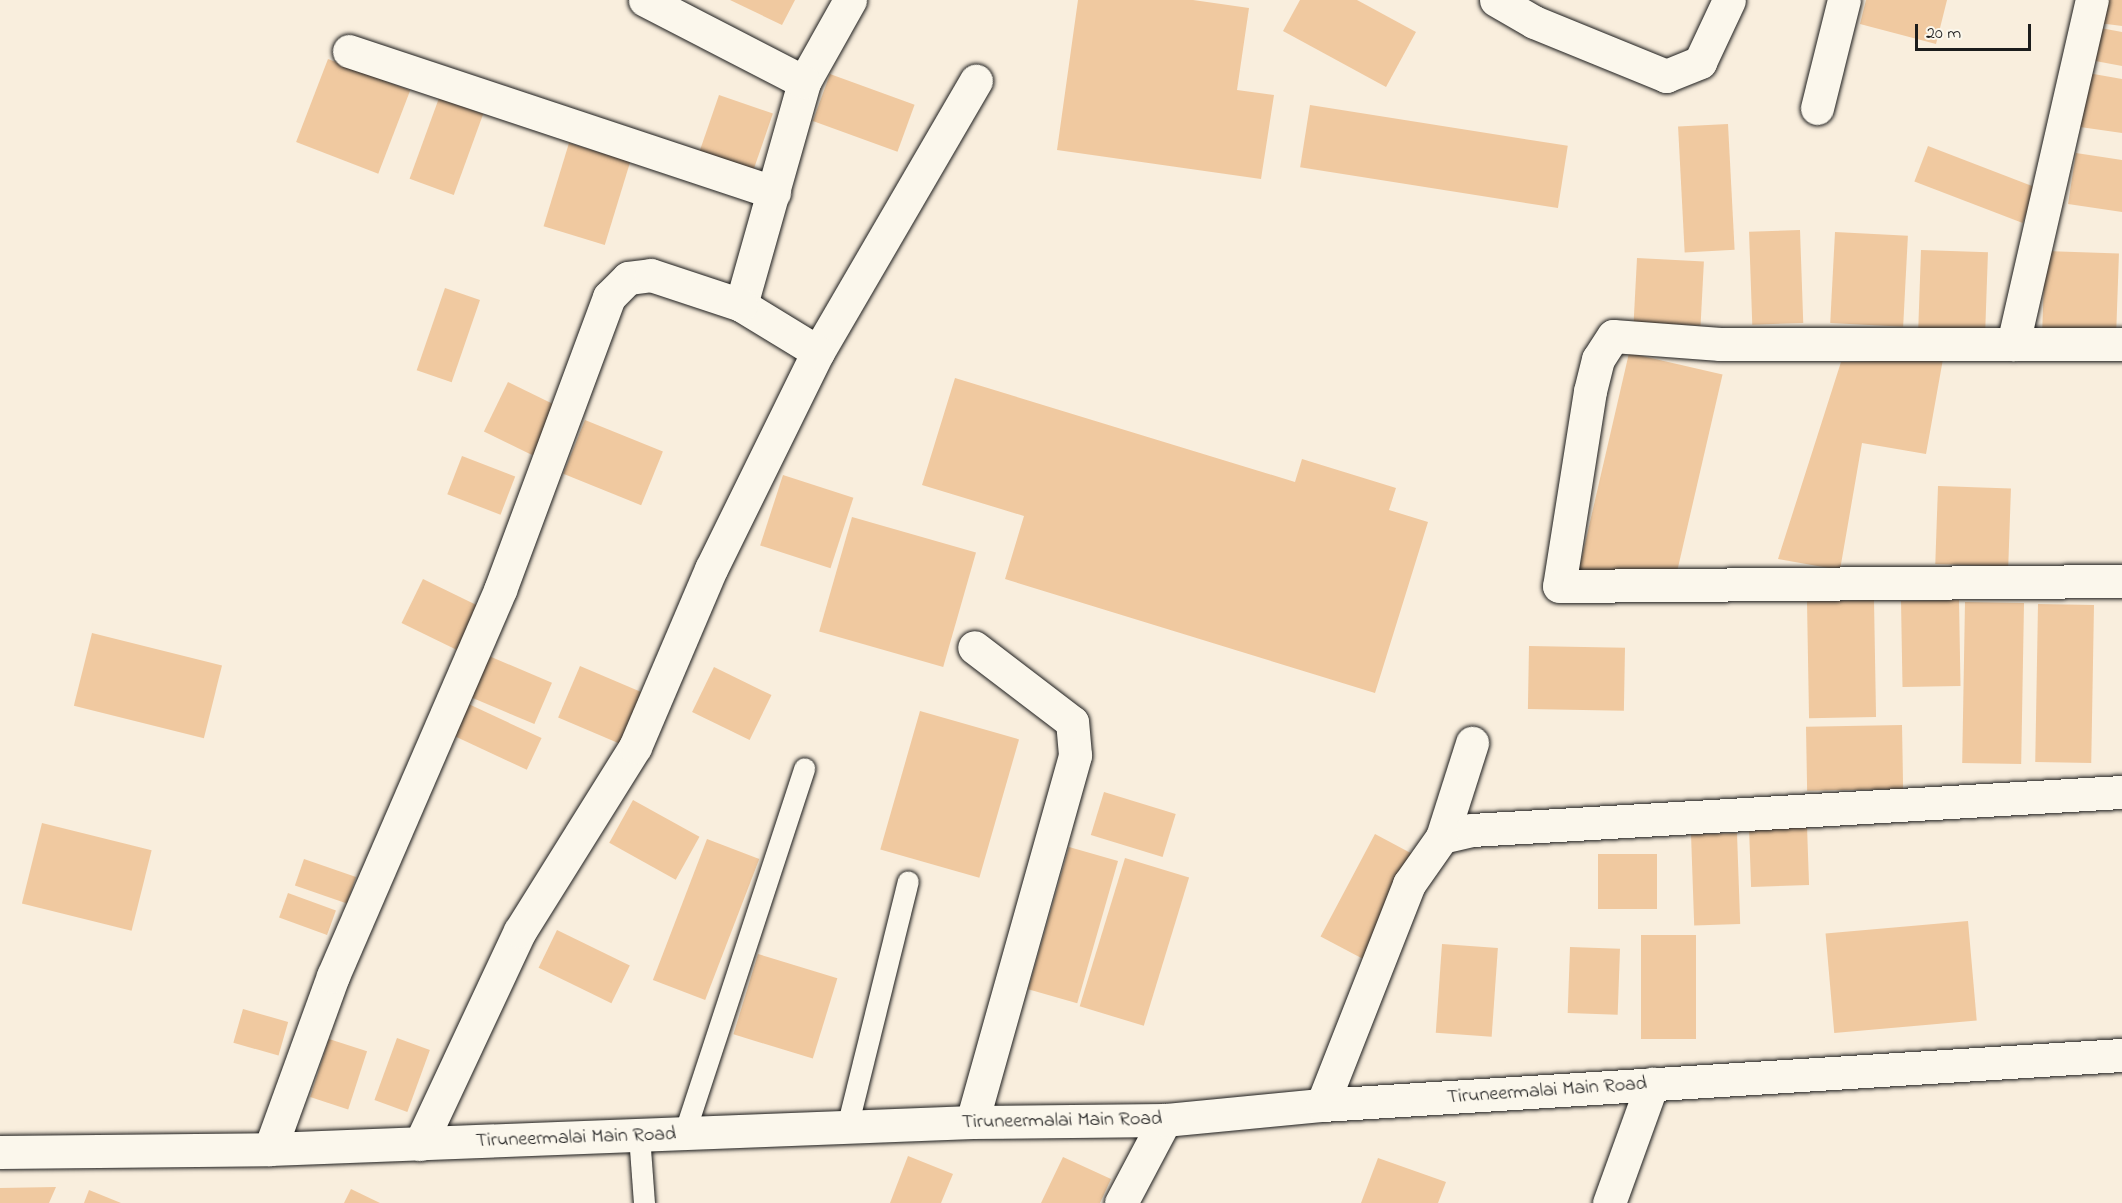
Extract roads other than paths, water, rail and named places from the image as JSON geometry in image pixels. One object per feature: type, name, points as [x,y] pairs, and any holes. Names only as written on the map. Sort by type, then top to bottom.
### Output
[{"type":"street","points":[[645,0],[804,82]]},
{"type":"street","points":[[741,305],[804,82],[850,0]]},
{"type":"street","points":[[1496,0],[1534,22],[1666,76],[1700,62],[1729,0]]},
{"type":"street","points":[[1817,108],[1844,0]]},
{"type":"street","points":[[2013,344],[2092,0]]},
{"type":"street","points":[[349,51],[774,192]]},
{"type":"street","points":[[420,1144],[520,931],[635,747],[711,569],[818,352],[976,81]]},
{"type":"street","points":[[270,1149],[333,976],[500,590],[609,297],[628,278],[651,275],[741,305],[818,352]]},
{"type":"street","points":[[2122,344],[1720,344],[1614,336],[1598,359],[1590,391],[1559,586],[2122,581]]},
{"type":"street","points":[[972,1122],[1075,755],[1072,722],[974,647]]},
{"type":"street","points":[[1322,1106],[1409,884],[1442,837],[1472,743]]},
{"type":"street","points":[[1442,837],[1472,830],[2122,792]]},
{"type":"street","name":"Tiruneermalai Main Road","points":[[0,1152],[270,1149],[972,1122],[1165,1120],[1322,1106],[2122,1055]]},
{"type":"street","points":[[1609,1203],[1652,1084]]},
{"type":"street","points":[[1121,1203],[1165,1120]]},
{"type":"lane","points":[[684,1134],[804,768]]},
{"type":"lane","points":[[848,1127],[908,881]]},
{"type":"lane","points":[[639,1135],[644,1203]]}]
